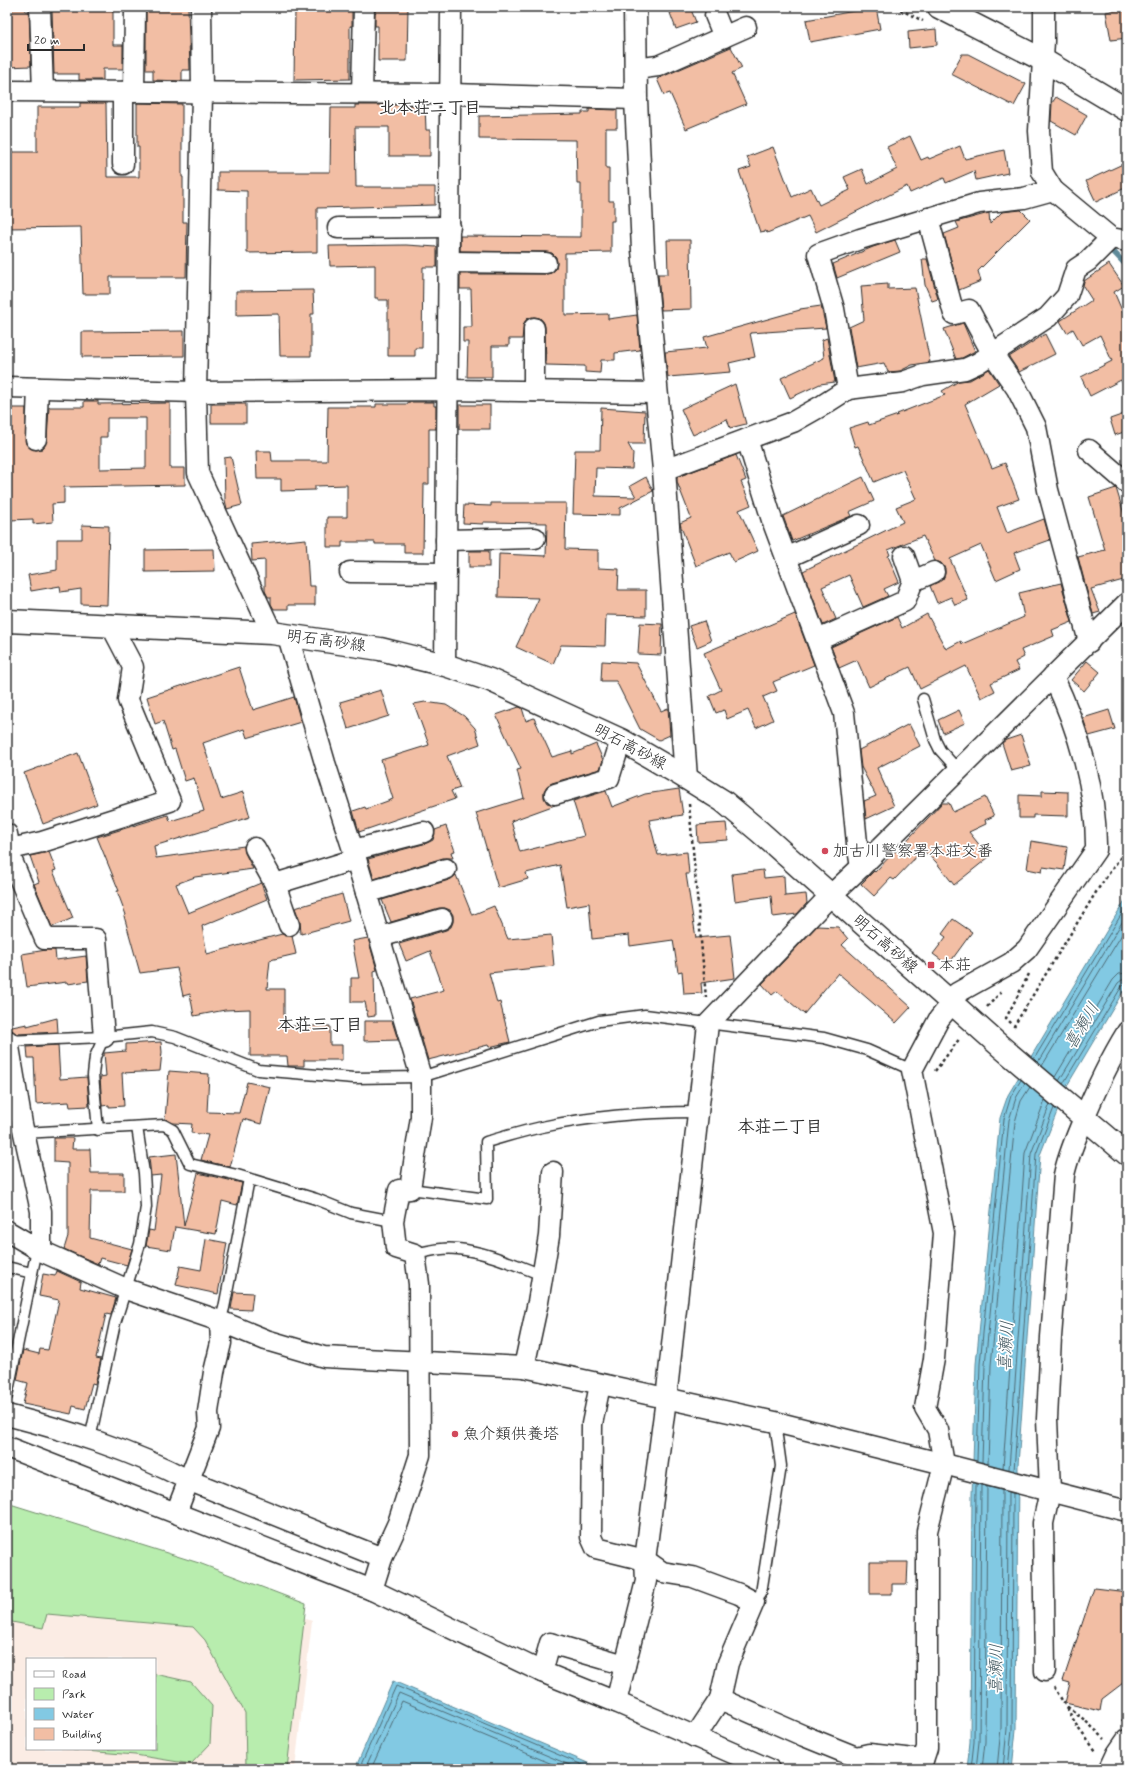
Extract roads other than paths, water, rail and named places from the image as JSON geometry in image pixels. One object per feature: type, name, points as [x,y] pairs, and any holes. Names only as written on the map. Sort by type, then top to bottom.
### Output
[{"type":"main road","points":[[635,7],[636,99],[643,250],[664,470],[686,778]]},
{"type":"main road","points":[[939,7],[1043,60],[1127,110]]},
{"type":"main road","name":"明石高砂線","points":[[7,621],[280,634],[380,649],[445,665],[490,680],[621,740],[723,801],[760,832],[1000,1046],[1127,1154]]},
{"type":"main road","points":[[1111,1769],[1118,1754],[1117,1741]]},
{"type":"street","points":[[40,7],[43,91]]},
{"type":"street","points":[[123,164],[135,7]]},
{"type":"street","points":[[201,7],[202,93],[196,392],[198,473],[280,634],[355,854],[421,1077],[421,1116],[410,1189],[399,1190],[393,1221],[396,1248],[415,1254],[419,1284],[420,1454],[398,1523],[382,1558],[372,1590]]},
{"type":"street","points":[[362,93],[364,7]]},
{"type":"street","points":[[445,665],[451,7]]},
{"type":"street","points":[[664,470],[793,422],[848,389],[903,382],[923,375],[964,369],[978,363],[1048,317],[1067,296],[1076,269],[1122,241],[1053,190],[1042,172],[1039,131],[1044,7]]},
{"type":"street","points":[[715,15],[724,37]]},
{"type":"street","points":[[636,69],[658,66],[746,27]]},
{"type":"street","points":[[7,90],[202,93],[451,94],[636,99]]},
{"type":"street","points":[[848,389],[834,309],[818,254],[979,203],[1024,198],[1053,190]]},
{"type":"street","points":[[928,218],[954,314],[969,310],[992,353],[1017,389],[1036,427],[1048,490],[1089,642]]},
{"type":"street","points":[[338,228],[450,227]]},
{"type":"street","points":[[449,262],[546,263]]},
{"type":"street","points":[[534,328],[534,391]]},
{"type":"street","points":[[7,387],[196,392],[448,390],[657,393]]},
{"type":"street","points":[[36,439],[38,388]]},
{"type":"street","points":[[746,439],[786,558],[818,640],[844,713],[857,843],[861,867]]},
{"type":"street","points":[[1089,450],[1127,483]]},
{"type":"street","points":[[786,558],[859,525]]},
{"type":"street","points":[[446,540],[535,538]]},
{"type":"street","points":[[818,640],[905,601],[913,581],[904,556]]},
{"type":"street","points":[[350,572],[446,573]]},
{"type":"street","points":[[913,581],[934,572]]},
{"type":"street","points":[[616,1702],[646,1581],[645,1560],[666,1399],[708,1024],[830,896],[959,771],[1053,676],[1124,611]]},
{"type":"street","points":[[104,1037],[96,939],[45,939],[9,852],[170,801],[128,700],[133,667],[111,625]]},
{"type":"street","points":[[720,1699],[804,1736],[853,1763],[869,1754],[921,1764],[927,1748],[927,1531],[944,1464],[938,1430],[925,1408],[934,1359],[944,1233],[912,1070],[938,1018],[952,1003],[957,993],[1011,962],[1027,949],[1096,850],[1094,821],[1086,769],[1061,694],[1053,676]]},
{"type":"street","points":[[555,795],[609,778],[621,740]]},
{"type":"street","points":[[275,884],[355,854],[424,832]]},
{"type":"street","points":[[255,848],[275,884],[289,926]]},
{"type":"street","points":[[366,893],[446,869]]},
{"type":"street","points":[[380,937],[442,919]]},
{"type":"street","points":[[1045,1672],[1044,1523],[1050,1491],[1048,1404],[1051,1337],[1064,1174],[1082,1115],[1127,1032]]},
{"type":"street","points":[[7,1041],[24,1133],[41,1211],[39,1250]]},
{"type":"street","points":[[524,1367],[538,1302],[549,1236],[553,1172]]},
{"type":"street","points":[[7,1231],[39,1250],[126,1289],[266,1340],[324,1357],[524,1367],[600,1385],[775,1422],[1127,1511]]},
{"type":"street","points":[[176,1513],[209,1428],[208,1412],[214,1372],[221,1343],[220,1322]]},
{"type":"street","points":[[600,1385],[592,1424],[591,1537],[596,1548],[645,1560],[662,1572],[694,1577],[739,1594],[754,1602],[728,1663],[720,1699],[695,1737]]},
{"type":"street","points":[[7,1415],[65,1429],[160,1465],[188,1480],[382,1558]]},
{"type":"street","points":[[7,1447],[372,1590],[542,1672],[616,1702],[769,1769]]},
{"type":"street","points":[[542,1672],[550,1643],[625,1665]]},
{"type":"lane","points":[[923,699],[935,740],[940,750],[959,771]]},
{"type":"lane","points":[[7,1041],[104,1037],[152,1032],[175,1037],[258,1070],[354,1078],[421,1077],[598,1021],[645,1015],[824,1038],[867,1050],[912,1070]]},
{"type":"lane","points":[[98,1130],[93,1075],[95,1057],[104,1037]]},
{"type":"lane","points":[[410,1189],[487,1199],[486,1142],[541,1127],[575,1121],[662,1112],[698,1112]]},
{"type":"lane","points":[[24,1133],[98,1130],[164,1125],[173,1130],[190,1164],[249,1179],[316,1199],[351,1213],[393,1221]]},
{"type":"lane","points":[[90,1439],[115,1323],[140,1244],[146,1207],[144,1173],[137,1127]]},
{"type":"lane","points":[[220,1322],[249,1179]]},
{"type":"lane","points":[[415,1254],[435,1250],[458,1249],[482,1254],[543,1275]]},
{"type":"lane","points":[[7,1396],[32,1273],[39,1250]]},
{"type":"lane","points":[[7,1266],[32,1273]]},
{"type":"lane","points":[[754,1602],[761,1593],[781,1466],[775,1422]]},
{"type":"water","name":"喜瀬川","points":[[1127,897],[1127,985],[1068,1084],[1040,1155],[1018,1465],[1016,1729],[1012,1769],[967,1769],[970,1742],[972,1495],[976,1364],[1000,1118],[1008,1095]]},
{"type":"water","points":[[393,1681],[602,1769],[355,1769]]},
{"type":"waterway","points":[[1108,246],[1127,266]]},
{"type":"place","name":"加古川警察署本荘交番","points":[[825,851]]},
{"type":"place","name":"本荘","points":[[931,965]]},
{"type":"place","name":"魚介類供養塔","points":[[455,1434]]},
{"type":"district","name":"北本荘二丁目","points":[[430,108]]},
{"type":"district","name":"本荘三丁目","points":[[320,1025]]},
{"type":"district","name":"本荘二丁目","points":[[780,1127]]}]
